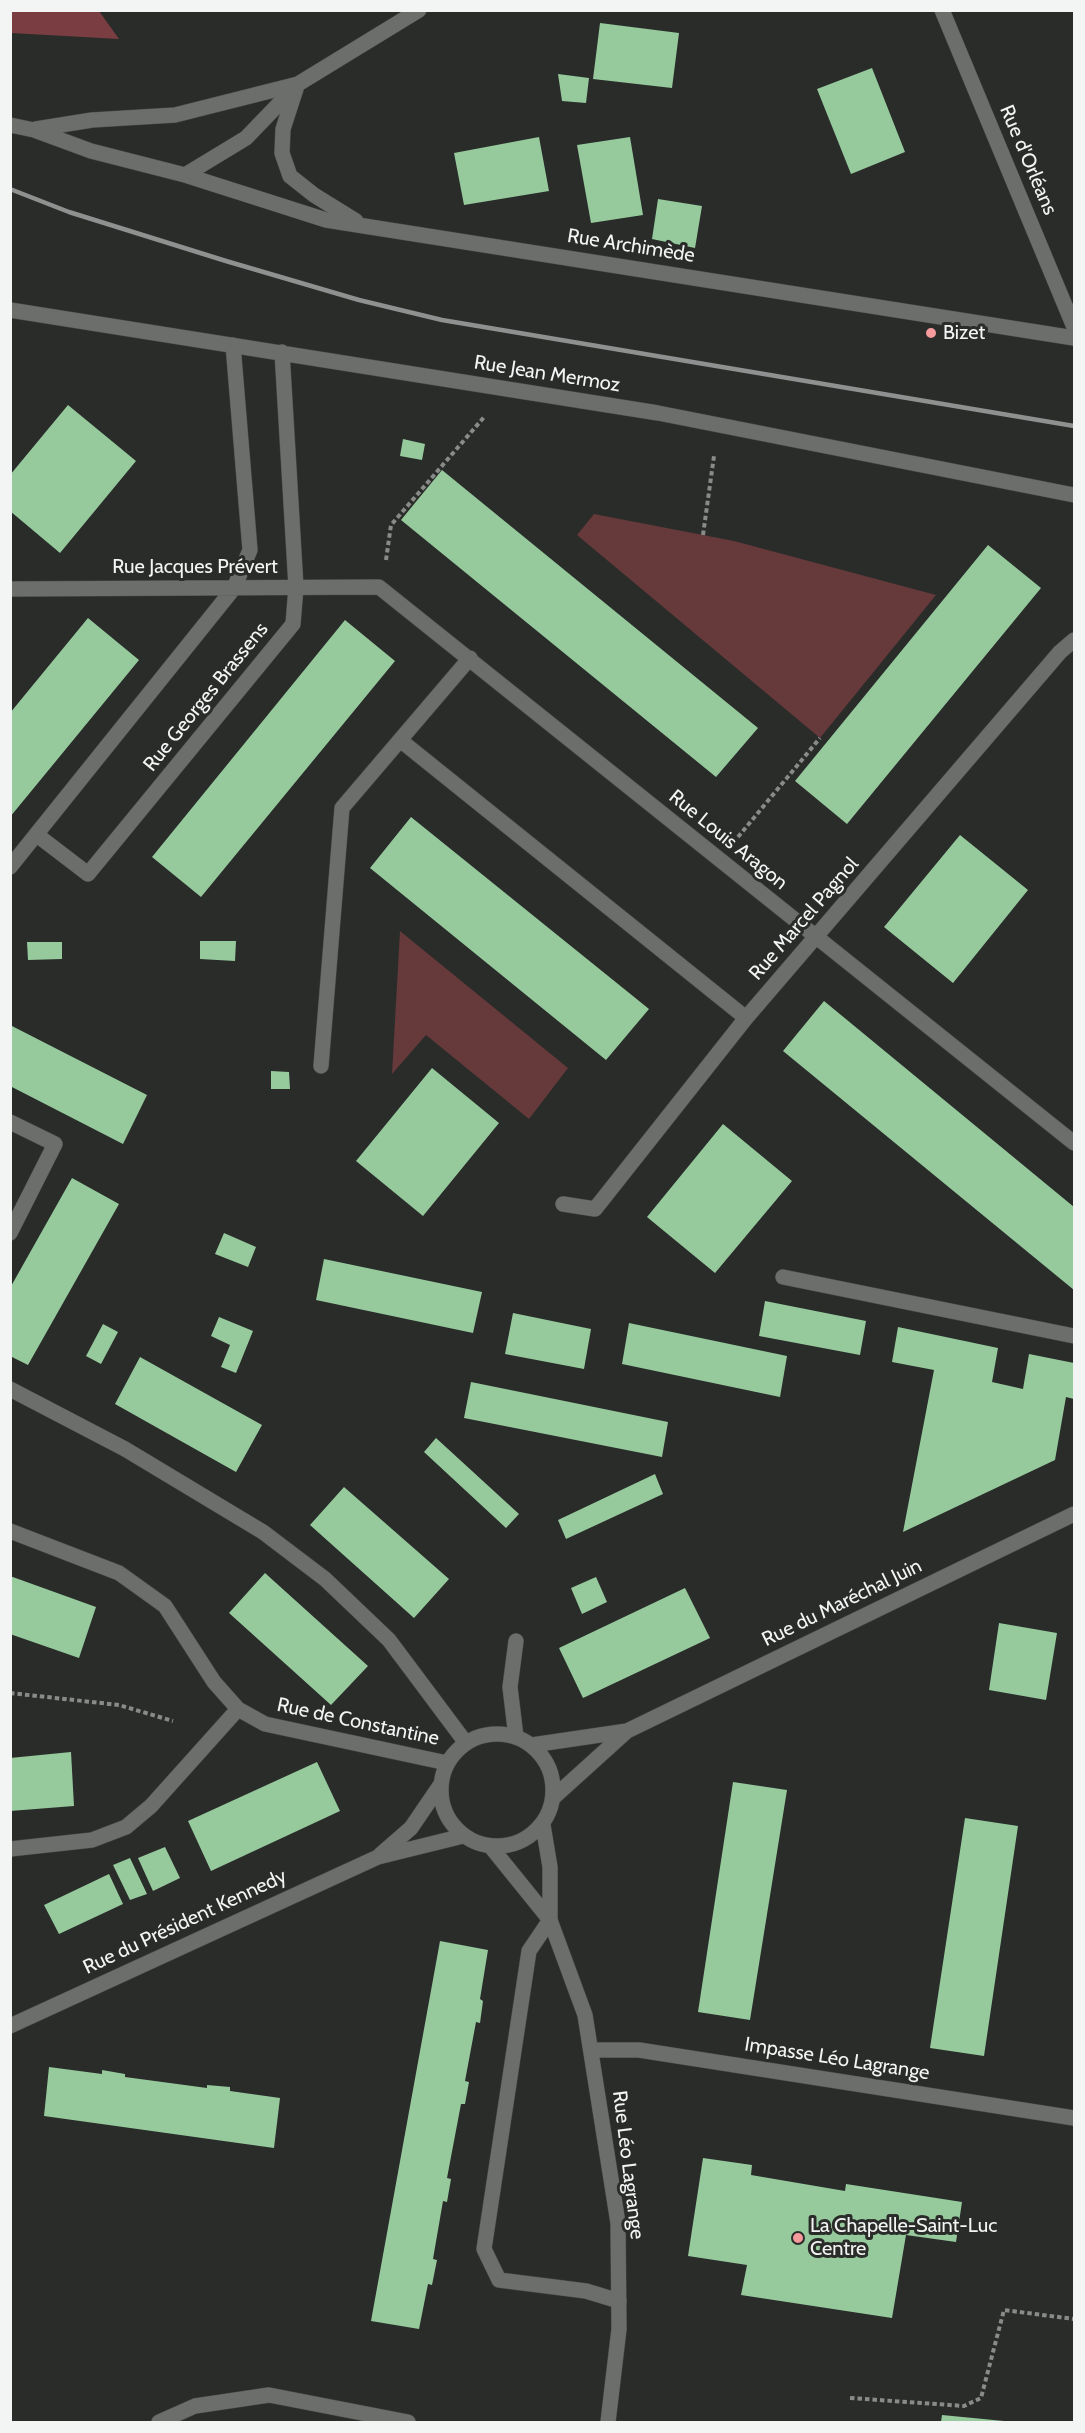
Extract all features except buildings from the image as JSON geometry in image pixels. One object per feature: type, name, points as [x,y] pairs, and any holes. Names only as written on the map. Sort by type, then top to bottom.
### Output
[{"type":"street","points":[[185,176],[246,138],[298,84],[419,10]]},
{"type":"street","name":"Rue d'Orléans","points":[[942,10],[1074,327]]},
{"type":"street","points":[[10,125],[34,130],[92,120],[175,116],[298,84]]},
{"type":"street","points":[[298,84],[283,129],[282,153],[290,176],[314,195],[362,224]]},
{"type":"street","name":"Rue Archimède","points":[[34,130],[91,151],[185,176],[326,220],[1074,338]]},
{"type":"street","name":"Rue Jean Mermoz","points":[[10,310],[658,412],[1074,495]]},
{"type":"street","points":[[10,867],[234,588],[250,550],[233,345]]},
{"type":"street","name":"Rue Georges Brassens","points":[[36,835],[88,873],[293,624],[296,587],[282,352]]},
{"type":"street","name":"Rue Jacques Prévert","points":[[10,589],[379,587]]},
{"type":"street","name":"Rue Louis Aragon","points":[[379,587],[1074,1143]]},
{"type":"street","name":"Rue Marcel Pagnol","points":[[563,1204],[595,1209],[746,1018],[1060,652],[1074,640]]},
{"type":"street","points":[[321,1066],[342,808],[470,658]]},
{"type":"street","points":[[400,740],[746,1018]]},
{"type":"street","points":[[10,1122],[55,1144],[10,1233]]},
{"type":"street","points":[[783,1276],[1074,1336]]},
{"type":"street","points":[[10,1389],[125,1449],[253,1526],[325,1579],[389,1641],[465,1743]]},
{"type":"street","name":"Rue du Maréchal Juin","points":[[554,1797],[627,1731],[1074,1514]]},
{"type":"street","name":"Rue de Constantine","points":[[10,1531],[119,1573],[165,1606],[214,1682],[238,1709],[265,1724],[447,1763]]},
{"type":"street","points":[[516,1641],[510,1687],[516,1737]]},
{"type":"street","points":[[10,1849],[92,1840],[126,1827],[151,1806],[238,1709]]},
{"type":"street","name":"Rue du Maréchal Juin","points":[[532,1745],[627,1731]]},
{"type":"street","points":[[499,1734],[516,1737],[532,1745],[550,1768],[554,1797],[543,1825],[520,1843],[491,1847],[463,1836],[445,1813],[441,1784],[447,1763],[465,1743],[481,1736],[499,1734]]},
{"type":"street","name":"Rue du Président Kennedy","points":[[378,1857],[411,1828],[441,1784]]},
{"type":"street","name":"Rue Léo Lagrange","points":[[543,1825],[550,1867],[550,1920]]},
{"type":"street","name":"Rue du Président Kennedy","points":[[10,2026],[378,1857],[463,1836]]},
{"type":"street","name":"Rue Léo Lagrange","points":[[491,1847],[550,1920],[585,2015],[618,2223],[619,2329],[608,2422]]},
{"type":"street","points":[[550,1920],[529,1952],[484,2249],[499,2280],[586,2291],[619,2301]]},
{"type":"street","name":"Impasse Léo Lagrange","points":[[592,2050],[639,2049],[1074,2118]]},
{"type":"street","points":[[159,2422],[195,2406],[269,2395],[408,2422]]},
{"type":"path","points":[[386,563],[391,525],[485,416]]},
{"type":"path","points":[[703,535],[714,456]]},
{"type":"path","points":[[737,839],[820,738]]},
{"type":"path","points":[[10,1693],[119,1705],[173,1721]]},
{"type":"path","points":[[850,2398],[964,2406],[981,2398],[1004,2310],[1074,2319]]},
{"type":"shaded area","points":[[10,11],[99,11],[119,39],[11,33]]},
{"type":"shaded area","points":[[594,514],[734,541],[936,595],[820,738],[577,535]]},
{"type":"shaded area","points":[[400,931],[568,1068],[529,1119],[426,1035],[392,1074]]},
{"type":"railway","points":[[10,189],[69,212],[226,261],[359,300],[442,320],[1074,426]]},
{"type":"place","name":"Bizet","points":[[931,333]]},
{"type":"place","name":"La Chapelle-Saint-Luc Centre","points":[[798,2238]]}]
